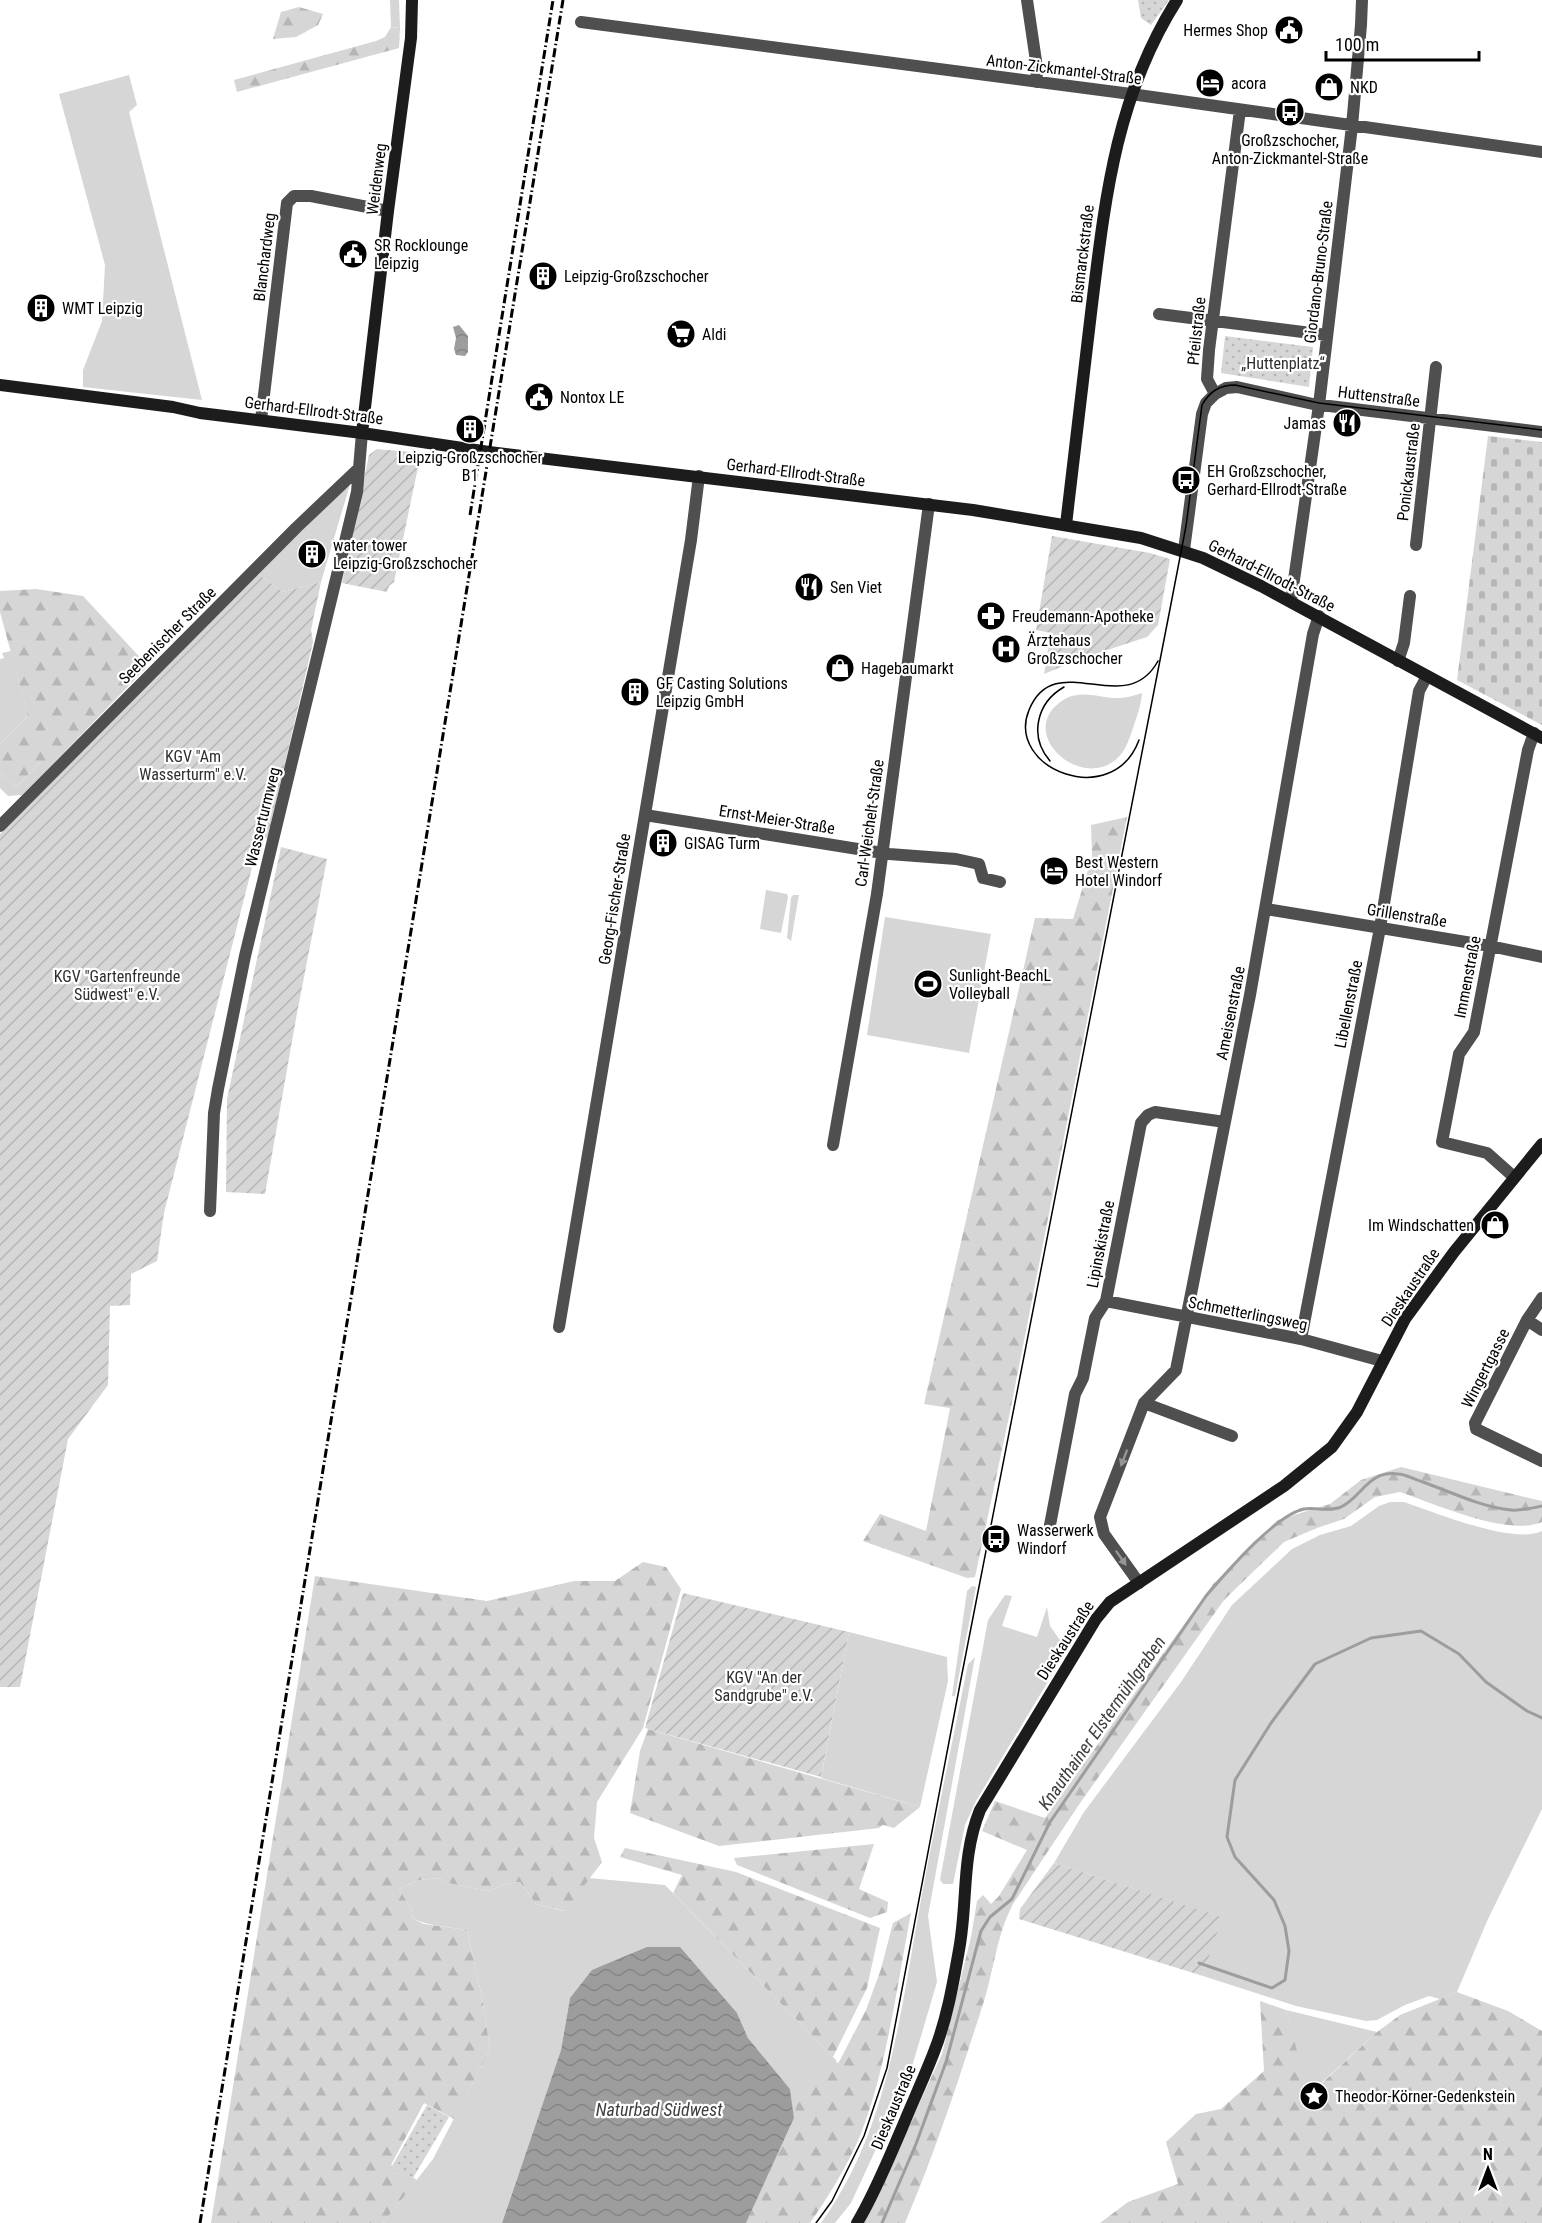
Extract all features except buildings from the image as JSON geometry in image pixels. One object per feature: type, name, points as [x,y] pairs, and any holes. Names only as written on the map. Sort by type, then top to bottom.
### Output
[{"type":"main road","name":"Weidenweg","points":[[362,433],[411,38],[412,0]]},
{"type":"main road","name":"Bismarckstraße","points":[[1066,525],[1107,191],[1118,137],[1144,61],[1177,0]]},
{"type":"main road","name":"Gerhard-Ellrodt-Straße","points":[[0,385],[489,452],[929,504],[1142,538],[1203,558],[1291,601],[1538,735]]},
{"type":"main road","name":"Dieskaustraße","points":[[857,2223],[878,2184],[943,2025],[962,1936],[967,1851],[972,1829],[980,1810],[1096,1619],[1110,1602],[1284,1486],[1332,1447],[1357,1412],[1406,1319],[1454,1252],[1542,1144]]},
{"type":"street","points":[[1027,0],[1037,82]]},
{"type":"street","name":"Giordano-Bruno-Straße","points":[[1291,601],[1319,405],[1352,126],[1362,25],[1362,0]]},
{"type":"street","name":"Anton-Zickmantel-Straße","points":[[581,22],[1131,94],[1542,152]]},
{"type":"street","name":"Pfeilstraße","points":[[1215,394],[1207,376],[1240,110]]},
{"type":"street","name":"Blanchardweg","points":[[261,420],[287,203],[294,196],[311,196],[388,211]]},
{"type":"street","points":[[1159,314],[1327,335]]},
{"type":"street","name":"Ponickaustraße","points":[[1416,545],[1436,367]]},
{"type":"street","name":"Huttenstraße","points":[[1215,394],[1226,388],[1238,387],[1319,405],[1542,432]]},
{"type":"street","points":[[1184,550],[1202,414],[1206,403],[1215,394]]},
{"type":"street","points":[[1542,426],[1542,432]]},
{"type":"street","name":"Wasserturmweg","points":[[210,1211],[214,1113],[218,1089],[245,956],[357,492],[362,433]]},
{"type":"street","name":"Seebenischer Straße","points":[[0,826],[296,528],[358,469]]},
{"type":"street","name":"Georg-Fischer-Straße","points":[[559,1327],[691,540],[699,476]]},
{"type":"street","name":"Carl-Weichelt-Straße","points":[[833,1145],[877,894],[929,504]]},
{"type":"street","points":[[1398,661],[1404,643],[1410,596]]},
{"type":"street","name":"Ameisenstraße","points":[[1139,1583],[1104,1534],[1100,1517],[1144,1403],[1176,1370],[1226,1122],[1266,909],[1313,634],[1319,616]]},
{"type":"street","name":"Libellenstraße","points":[[1301,1339],[1380,928],[1419,691],[1427,676]]},
{"type":"street","name":"Immenstraße","points":[[1514,1177],[1487,1153],[1442,1142],[1459,1054],[1474,1032],[1528,750],[1538,735]]},
{"type":"street","name":"Ernst-Meier-Straße","points":[[645,815],[882,853],[956,859],[980,864],[983,878],[1000,882]]},
{"type":"street","name":"Grillenstraße","points":[[1266,909],[1490,946],[1542,957]]},
{"type":"street","name":"Lipinskistraße","points":[[1050,1525],[1075,1394],[1083,1378],[1095,1318],[1106,1301],[1141,1123],[1148,1114],[1155,1112],[1226,1122]]},
{"type":"street","name":"Wingertgasse","points":[[1542,1298],[1527,1320],[1475,1423],[1476,1429],[1542,1461]]},
{"type":"street","name":"Schmetterlingsweg","points":[[1106,1301],[1301,1339],[1382,1361]]},
{"type":"street","name":"Wingertgasse","points":[[1527,1320],[1542,1330]]},
{"type":"street","points":[[1144,1403],[1232,1436]]},
{"type":"green space","points":[[390,0],[399,0],[400,28],[391,27]]},
{"type":"green space","points":[[1138,0],[1169,0],[1151,25],[1141,18]]},
{"type":"green space","points":[[299,7],[323,14],[318,25],[296,37],[273,39],[281,12]]},
{"type":"green space","points":[[391,27],[400,28],[399,48],[237,92],[234,80],[376,41],[385,37]]},
{"type":"green space","points":[[129,75],[137,105],[129,112],[202,400],[83,387],[83,370],[102,321],[105,265],[59,94]]},
{"type":"green space","name":"„Huttenplatz“","points":[[1225,336],[1313,347],[1309,387],[1221,373]]},
{"type":"green space","points":[[1488,436],[1542,442],[1542,725],[1457,680]]},
{"type":"green space","points":[[377,449],[421,453],[394,582],[389,586],[387,592],[342,583],[369,455]]},
{"type":"green space","points":[[351,481],[321,582],[283,592],[258,574]]},
{"type":"green space","points":[[1052,536],[1150,553],[1170,559],[1158,625],[1147,637],[1083,658],[1044,674],[1051,633],[1036,630]]},
{"type":"green space","points":[[258,574],[283,592],[321,582],[311,630],[313,642],[268,838],[259,840],[164,1213],[157,1261],[131,1274],[130,1305],[110,1306],[108,1385],[68,1439],[20,1687],[0,1687],[0,834]]},
{"type":"green space","points":[[36,589],[83,596],[148,666],[44,773],[40,763],[16,787],[0,772],[0,744],[28,716],[0,612],[0,591]]},
{"type":"green space","points":[[11,651],[28,716],[0,744],[0,659],[4,658],[2,653]]},
{"type":"green space","points":[[1142,693],[1139,711],[1127,744],[1122,753],[1107,765],[1090,768],[1074,765],[1059,755],[1049,742],[1046,727],[1050,712],[1065,699],[1079,695],[1123,698]]},
{"type":"green space","points":[[41,762],[44,773],[22,795],[8,796],[0,788],[0,772],[16,787]]},
{"type":"green space","points":[[1127,817],[1010,1412],[975,1577],[967,1578],[863,1541],[880,1514],[926,1531],[950,1408],[924,1404],[1035,918],[1073,919],[1092,857],[1091,825]]},
{"type":"green space","points":[[281,847],[327,859],[265,1194],[226,1192],[227,1099]]},
{"type":"green space","points":[[766,890],[787,894],[781,933],[760,929]]},
{"type":"green space","points":[[793,895],[799,895],[791,941],[787,938]]},
{"type":"green space","name":"Sunlight-BeachL Volleyball","points":[[885,917],[991,934],[969,1053],[867,1035]]},
{"type":"green space","points":[[1401,1467],[1542,1501],[1542,1522],[1528,1526],[1491,1522],[1451,1511],[1400,1492],[1375,1497],[1344,1519],[1284,1542],[1224,1600],[1078,1806],[1013,1904],[999,1939],[984,2001],[957,2085],[905,2223],[864,2223],[942,2054],[971,1937],[977,1901],[983,1895],[991,1904],[999,1896],[1027,1850],[982,1831],[995,1801],[1045,1818],[1213,1584],[1278,1520],[1330,1504],[1361,1480]]},
{"type":"green space","points":[[1390,1502],[1404,1502],[1494,1531],[1529,1534],[1542,1531],[1542,1809],[1488,1919],[1457,1992],[1440,1999],[1429,1996],[1405,2005],[1377,2020],[1366,2021],[1296,2006],[1203,1976],[1221,1917],[1054,1863],[1084,1812],[1181,1682],[1232,1605],[1292,1549],[1320,1535],[1351,1526],[1379,1506]]},
{"type":"green space","points":[[643,1562],[666,1567],[681,1589],[643,1728],[597,1802],[594,1838],[602,1862],[565,1911],[536,1904],[520,1882],[505,1884],[490,1891],[448,1883],[439,1878],[419,1880],[399,1889],[411,1908],[413,1919],[424,1924],[467,1930],[482,1997],[490,2049],[454,2119],[424,2103],[391,2165],[417,2180],[383,2223],[211,2223],[315,1576],[487,1601],[574,1581],[615,1581]]},
{"type":"green space","points":[[972,1586],[976,1587],[955,1696],[952,1696],[967,1591]]},
{"type":"green space","name":"KGV \"An der Sandgrube\" e.V.","points":[[683,1593],[849,1632],[821,1777],[645,1728]]},
{"type":"green space","points":[[1005,1595],[1012,1596],[1002,1626],[1037,1637],[1047,1607],[1050,1626],[1067,1650],[976,1801],[965,1825],[953,1884],[943,1884],[940,1880],[988,1620]]},
{"type":"green space","points":[[849,1632],[947,1657],[948,1681],[920,1807],[821,1778]]},
{"type":"green space","points":[[975,1657],[928,1916],[937,1982],[908,2080],[851,2203],[835,2223],[821,2223],[844,2187],[862,2150],[888,2070],[898,2029],[968,1664]]},
{"type":"green space","points":[[648,1729],[920,1807],[894,1828],[883,1825],[879,1828],[719,1846],[630,1813],[640,1751]]},
{"type":"green space","points":[[874,1844],[859,1889],[888,1902],[887,1912],[870,1918],[737,1865],[734,1858]]},
{"type":"green space","points":[[625,1848],[736,1872],[880,1928],[867,1988],[833,2057],[673,1893],[682,1875],[620,1857]]},
{"type":"green space","points":[[1054,1863],[1222,1917],[1203,1976],[1019,1919],[1020,1909]]},
{"type":"green space","points":[[439,1878],[448,1883],[490,1891],[505,1884],[520,1882],[536,1904],[564,1911],[589,1878],[665,1885],[836,2060],[843,2086],[746,2223],[794,2119],[790,2089],[748,2038],[737,2013],[570,1998],[561,2050],[502,2223],[383,2223],[433,2159],[490,2049],[482,1997],[467,1930],[432,1925],[413,1919],[411,1908],[399,1889],[419,1880]]},
{"type":"green space","points":[[911,1913],[877,2083],[860,2136],[843,2170],[810,2223],[746,2223],[794,2118],[801,2083],[839,2062],[866,2010],[881,1969],[893,1923]]},
{"type":"green space","points":[[1457,1992],[1508,2011],[1542,2031],[1542,2223],[1100,2223],[1128,2202],[1178,2184],[1166,2142],[1196,2114],[1221,2109],[1264,2071],[1260,2001],[1286,2010],[1309,2095],[1377,2032],[1400,2015]]},
{"type":"green space","points":[[1286,2010],[1377,2032],[1308,2095]]},
{"type":"green space","points":[[427,2105],[449,2117],[413,2178],[392,2166]]},
{"type":"water","points":[[459,325],[468,336],[468,352],[465,356],[456,355],[454,349],[456,338],[453,327]]},
{"type":"water","name":"Naturbad Südwest","points":[[647,1947],[680,1947],[737,2013],[748,2038],[790,2089],[794,2118],[746,2223],[502,2223],[561,2050],[570,1998],[592,1970]]},
{"type":"waterway","name":"Knauthainer Elstermühlgraben","points":[[882,2223],[916,2144],[946,2062],[981,1931],[990,1917],[1012,1899],[1050,1822],[1206,1596],[1238,1560],[1266,1533],[1292,1514],[1304,1509],[1341,1507],[1372,1480],[1388,1474],[1404,1475],[1489,1506],[1511,1510],[1542,1506]]},
{"type":"waterway","points":[[1199,1963],[1272,1988],[1285,1980],[1289,1951],[1285,1926],[1274,1900],[1235,1857],[1227,1837],[1235,1780],[1271,1723],[1315,1664],[1371,1638],[1421,1631],[1459,1654],[1486,1682],[1527,1711],[1542,1718]]},
{"type":"tram line","points":[[816,2223],[832,2201],[864,2136],[887,2068],[1186,526],[1202,405],[1216,390],[1235,385],[1319,403],[1542,430]]},
{"type":"tram line","points":[[1139,740],[1126,762],[1107,774],[1086,777],[1065,774],[1046,764],[1032,750],[1026,731],[1029,710],[1041,692],[1055,684],[1073,682],[1110,686],[1128,685],[1144,678],[1158,661]]},
{"type":"tram line","points":[[1050,761],[1039,742],[1039,721],[1047,702],[1064,687]]},
{"type":"railway","points":[[470,515],[553,0]]},
{"type":"railway","points":[[200,2223],[563,0]]},
{"type":"place","name":"Hermes Shop","points":[[1289,30]]},
{"type":"place","name":"acora","points":[[1210,83]]},
{"type":"place","name":"NKD","points":[[1329,87]]},
{"type":"place","name":"Großzschocher, Anton-Zickmantel-Straße","points":[[1290,112]]},
{"type":"place","name":"SR Rocklounge Leipzig","points":[[353,254]]},
{"type":"place","name":"Leipzig-Großzschocher","points":[[543,276]]},
{"type":"place","name":"WMT Leipzig","points":[[41,308]]},
{"type":"place","name":"Aldi","points":[[681,334]]},
{"type":"place","name":"Nontox LE","points":[[539,397]]},
{"type":"place","name":"Jamas","points":[[1347,423]]},
{"type":"place","name":"Leipzig-Großzschocher B1","points":[[470,429]]},
{"type":"place","name":"EH Großzschocher, Gerhard-Ellrodt-Straße","points":[[1186,480]]},
{"type":"place","name":"water tower Leipzig-Großzschocher","points":[[312,554]]},
{"type":"place","name":"Sen Viet","points":[[809,587]]},
{"type":"place","name":"Freudemann-Apotheke","points":[[991,616]]},
{"type":"place","name":"Ärztehaus Großzschocher","points":[[1006,649]]},
{"type":"place","name":"Hagebaumarkt","points":[[840,668]]},
{"type":"place","name":"GF Casting Solutions Leipzig GmbH","points":[[635,692]]},
{"type":"place","name":"GISAG Turm","points":[[663,843]]},
{"type":"place","name":"Best Western Hotel Windorf","points":[[1054,871]]},
{"type":"place","name":"Sunlight-BeachL Volleyball","points":[[928,984]]},
{"type":"place","name":"Im Windschatten","points":[[1495,1225]]},
{"type":"place","name":"Wasserwerk Windorf","points":[[996,1539]]},
{"type":"place","name":"Theodor-Körner-Gedenkstein","points":[[1314,2096]]},
{"type":"park label","name":"KGV \"Am Wasserturm\" e.V.","points":[[193,765]]},
{"type":"park label","name":"KGV \"Gartenfreunde Südwest\" e.V.","points":[[117,985]]}]
